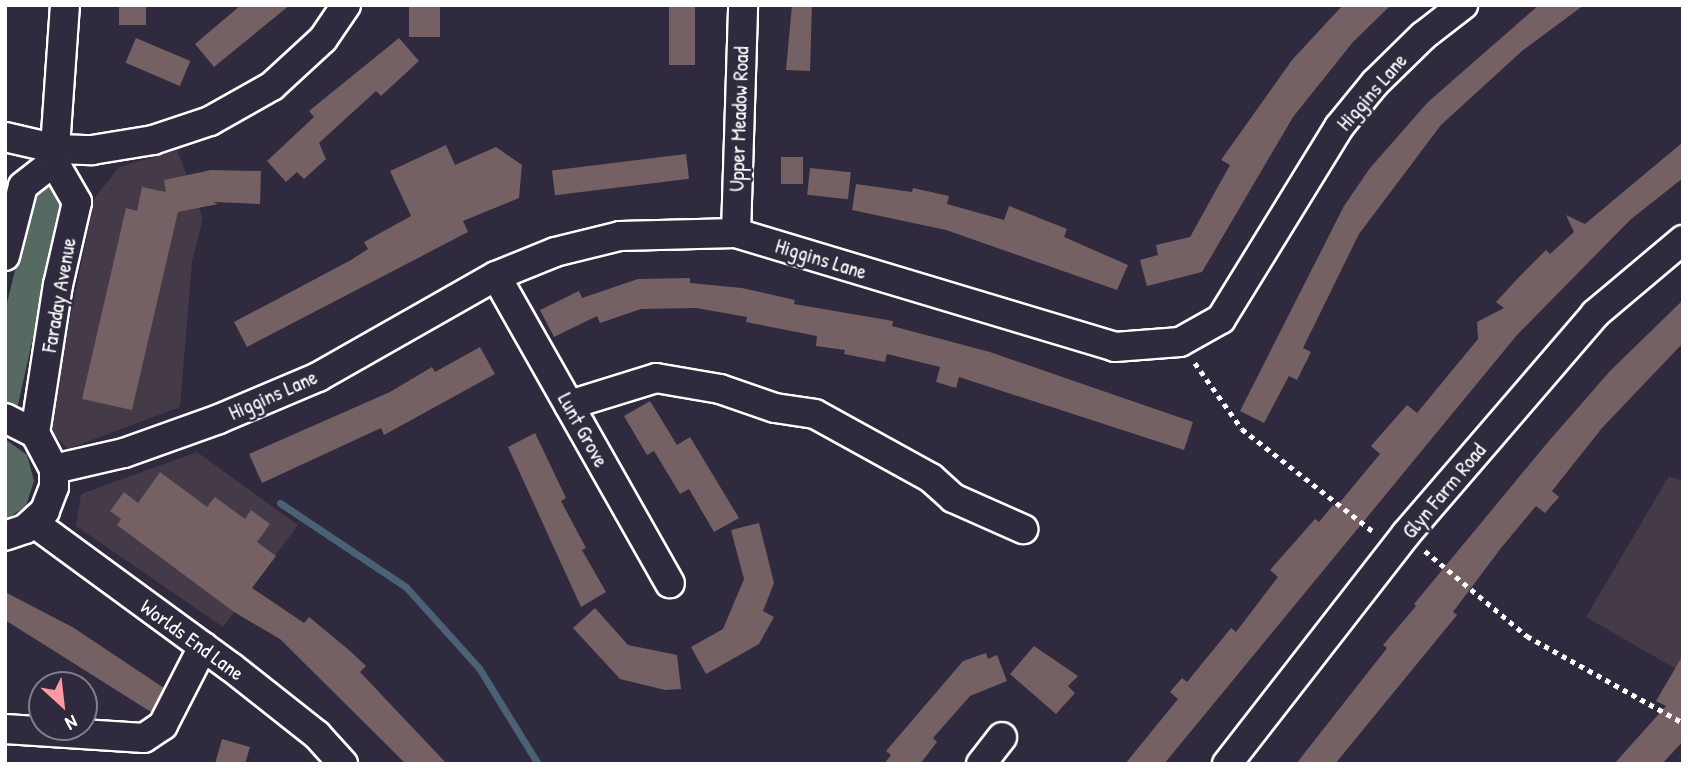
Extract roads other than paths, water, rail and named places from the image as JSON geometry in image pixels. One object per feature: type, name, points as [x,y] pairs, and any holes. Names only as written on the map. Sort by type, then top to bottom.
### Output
[{"type":"street","points":[[5,256],[23,186],[55,156],[65,5]]},
{"type":"street","points":[[5,136],[55,156],[153,140],[210,121],[272,86],[323,39],[346,5]]},
{"type":"street","name":"Upper Meadow Road","points":[[736,233],[743,5]]},
{"type":"street","name":"Higgins Lane","points":[[54,469],[124,453],[219,419],[318,377],[496,276],[555,252],[620,236],[736,233],[1115,347],[1181,342],[1221,319],[1339,127],[1375,83],[1423,36],[1463,5]]},
{"type":"street","name":"Faraday Avenue","points":[[36,433],[58,285],[77,202],[55,156]]},
{"type":"street","name":"Glyn Farm Road","points":[[1227,764],[1400,542],[1595,314],[1683,240]]},
{"type":"street","name":"Lunt Grove","points":[[496,276],[670,583]]},
{"type":"street","points":[[569,405],[656,377],[720,390],[775,408],[815,414],[931,478],[953,498],[1023,529]]},
{"type":"street","points":[[5,418],[36,433],[54,469],[50,500],[34,523],[5,536]]},
{"type":"street","name":"Worlds End Lane","points":[[34,523],[317,735],[343,764]]},
{"type":"street","points":[[5,729],[144,738],[163,725],[203,647]]},
{"type":"street","points":[[981,764],[1002,737]]},
{"type":"waterway","points":[[280,503],[406,587],[479,668],[538,764]]}]
